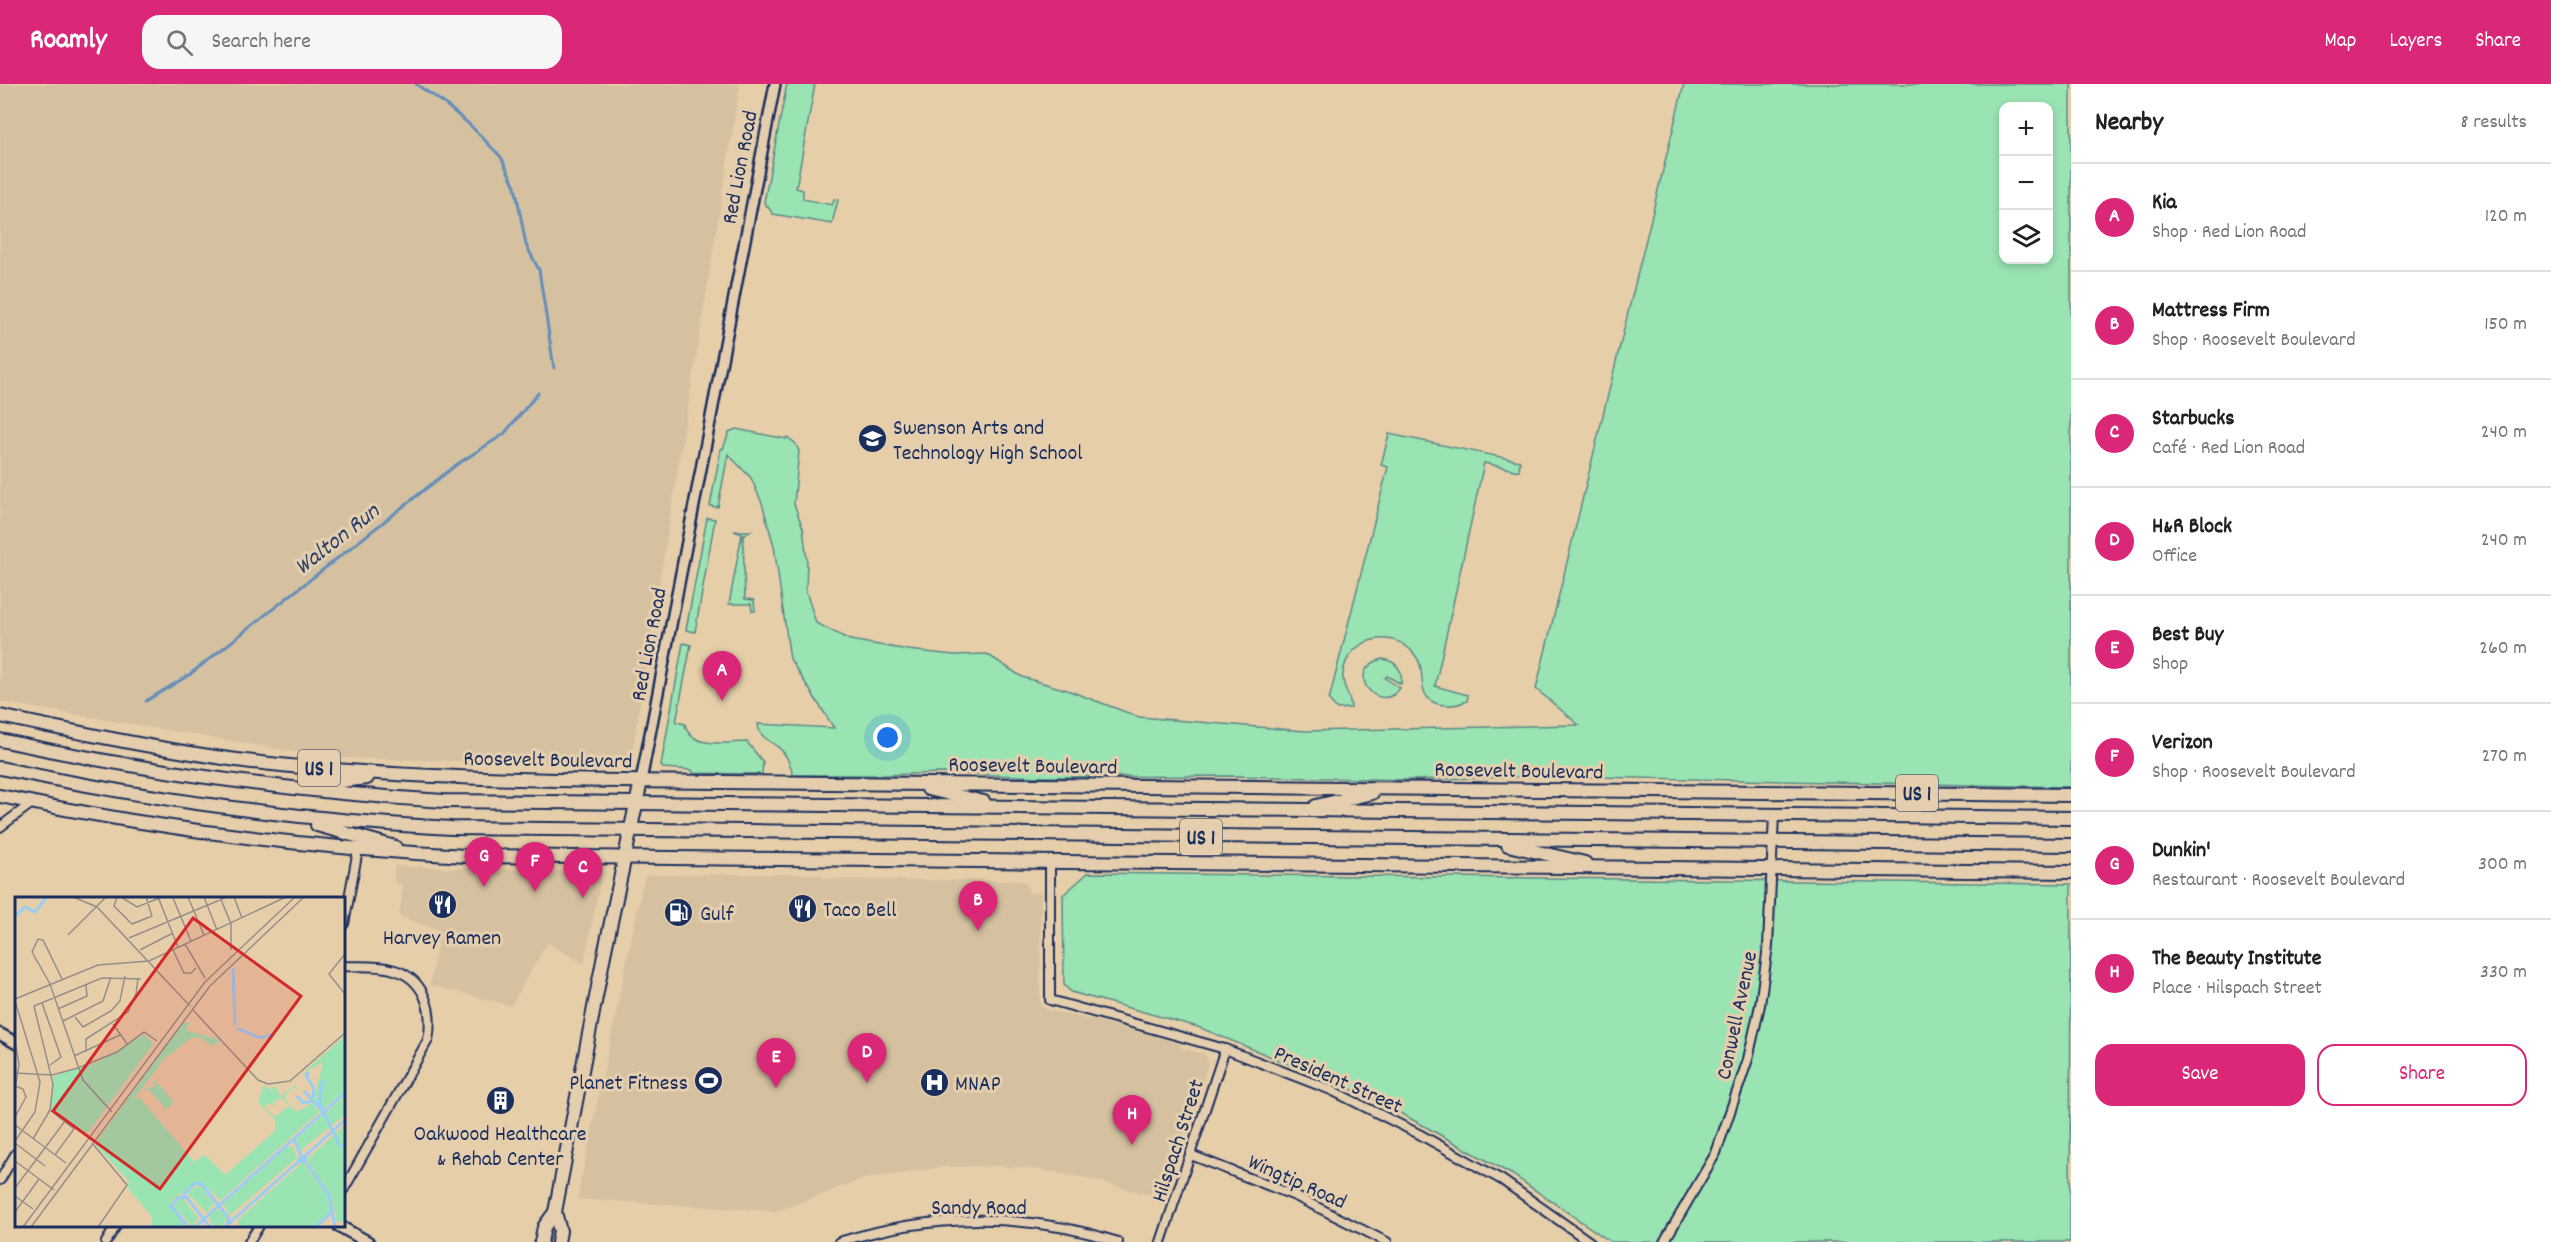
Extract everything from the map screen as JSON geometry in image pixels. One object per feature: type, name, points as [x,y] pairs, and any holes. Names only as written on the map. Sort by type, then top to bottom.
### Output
[{"type":"main road","name":"Roosevelt Boulevard","points":[[0,716],[186,752],[279,764],[392,774],[497,779],[2071,795]]},
{"type":"main road","name":"Roosevelt Boulevard","points":[[0,740],[140,768],[286,788],[444,801],[2071,818]]},
{"type":"main road","name":"US 1","points":[[0,768],[136,795],[284,816],[441,828],[2071,845]]},
{"type":"main road","points":[[286,788],[392,774]]},
{"type":"main road","name":"Red Lion Road","points":[[541,1242],[544,1227],[555,1212],[641,781]]},
{"type":"main road","points":[[904,784],[1005,807]]},
{"type":"main road","points":[[1297,810],[1391,788]]},
{"type":"main road","name":"US 1","points":[[0,796],[175,829],[358,850],[421,854],[624,859],[2071,872]]},
{"type":"main road","points":[[284,816],[421,854]]},
{"type":"main road","points":[[1484,839],[1608,868]]},
{"type":"main road","points":[[0,1034],[15,1042]]},
{"type":"main road","name":"Red Lion Road","points":[[555,1212],[560,1231],[558,1242]]},
{"type":"main road","points":[[341,1227],[368,1242]]},
{"type":"street","name":"Red Lion Road","points":[[641,781],[775,84]]},
{"type":"street","points":[[0,827],[32,803]]},
{"type":"street","name":"Conwell Avenue","points":[[1664,1242],[1716,1153],[1748,1059],[1760,1005],[1768,946],[1774,815]]},
{"type":"street","points":[[345,919],[358,850]]},
{"type":"street","name":"President Street","points":[[1050,863],[1050,1000],[1225,1049],[1330,1090],[1419,1134],[1502,1180],[1590,1242]]},
{"type":"street","points":[[345,966],[389,968],[416,981],[430,1011],[431,1025],[428,1040],[345,1187]]},
{"type":"street","name":"Hilspach Street","points":[[1161,1242],[1225,1049]]},
{"type":"street","points":[[0,1180],[15,1155]]},
{"type":"street","name":"Wingtip Road","points":[[1191,1155],[1295,1196],[1387,1242]]},
{"type":"street","name":"Sandy Road","points":[[839,1242],[877,1230],[912,1224],[993,1219],[1045,1224],[1118,1242]]},
{"type":"street","points":[[106,1242],[115,1227]]},
{"type":"street","points":[[249,1242],[258,1227]]},
{"type":"shaded area","points":[[0,84],[740,84],[630,765],[331,758],[0,702]]},
{"type":"shaded area","points":[[394,866],[602,873],[584,964],[547,943],[511,1006],[430,985],[440,931],[399,916],[403,885],[394,882]]},
{"type":"shaded area","points":[[819,874],[825,879],[1022,881],[1027,884],[1029,893],[1041,892],[1040,1005],[1047,1010],[1124,1027],[1180,1044],[1183,1049],[1205,1054],[1207,1058],[1208,1065],[1162,1199],[1091,1179],[1030,1168],[993,1166],[945,1167],[864,1179],[776,1211],[577,1199],[644,878],[646,875]]},
{"type":"green space","points":[[787,84],[815,84],[796,188],[803,190],[803,199],[832,205],[834,199],[838,200],[832,224],[773,214],[764,202]]},
{"type":"green space","points":[[1684,84],[2071,84],[2071,787],[1541,776],[1412,780],[1234,776],[1044,777],[940,773],[793,775],[785,754],[761,734],[758,724],[834,728],[790,659],[774,546],[762,503],[751,478],[728,454],[718,507],[710,506],[721,448],[723,449],[729,432],[736,429],[786,439],[787,437],[795,443],[799,451],[794,504],[803,528],[807,561],[806,591],[816,623],[850,640],[954,655],[987,654],[1022,677],[1067,690],[1139,717],[1305,731],[1579,725],[1536,689]]},
{"type":"green space","points":[[1389,434],[1520,461],[1519,471],[1484,463],[1435,686],[1468,695],[1467,701],[1447,705],[1432,701],[1425,694],[1420,666],[1415,655],[1406,646],[1384,639],[1362,644],[1353,651],[1343,673],[1351,708],[1337,709],[1329,700],[1388,467],[1381,465]]},
{"type":"green space","points":[[707,518],[715,519],[695,632],[686,630]]},
{"type":"green space","points":[[734,531],[751,531],[743,536],[745,599],[754,600],[755,611],[752,611],[751,604],[729,604],[742,534]]},
{"type":"green space","points":[[683,643],[691,645],[676,722],[685,724],[688,732],[694,738],[702,741],[747,742],[763,762],[762,774],[693,773],[692,770],[663,768],[661,765]]},
{"type":"green space","points":[[1382,659],[1392,662],[1400,670],[1401,684],[1387,676],[1385,678],[1400,688],[1392,696],[1375,695],[1364,681],[1365,673],[1370,665]]},
{"type":"green space","points":[[1088,873],[2071,884],[2070,1242],[1611,1242],[1513,1175],[1375,1099],[1198,1027],[1071,992],[1064,985],[1063,895]]},
{"type":"waterway","name":"Walton Run","points":[[416,84],[470,125],[501,157],[515,186],[526,245],[539,270],[554,368]]},
{"type":"waterway","name":"Walton Run","points":[[146,701],[189,675],[456,465],[504,434],[538,393]]},
{"type":"place","name":"Swenson Arts and Technology High School","points":[[872,439]]},
{"type":"place","name":"Kia","points":[[722,701]]},
{"type":"place","name":"Dunkin'","points":[[484,887]]},
{"type":"place","name":"Verizon","points":[[535,892]]},
{"type":"place","name":"Starbucks","points":[[583,898]]},
{"type":"place","name":"Harvey Ramen","points":[[442,904]]},
{"type":"place","name":"Taco Bell","points":[[802,908]]},
{"type":"place","name":"Gulf","points":[[679,912]]},
{"type":"place","name":"Mattress Firm","points":[[978,931]]},
{"type":"place","name":"Planet Fitness","points":[[709,1081]]},
{"type":"place","name":"MNAP","points":[[934,1082]]},
{"type":"place","name":"H&R Block","points":[[867,1083]]},
{"type":"place","name":"Best Buy","points":[[776,1088]]},
{"type":"place","name":"Oakwood Healthcare & Rehab Center","points":[[500,1100]]},
{"type":"place","name":"The Beauty Institute","points":[[1132,1145]]}]
